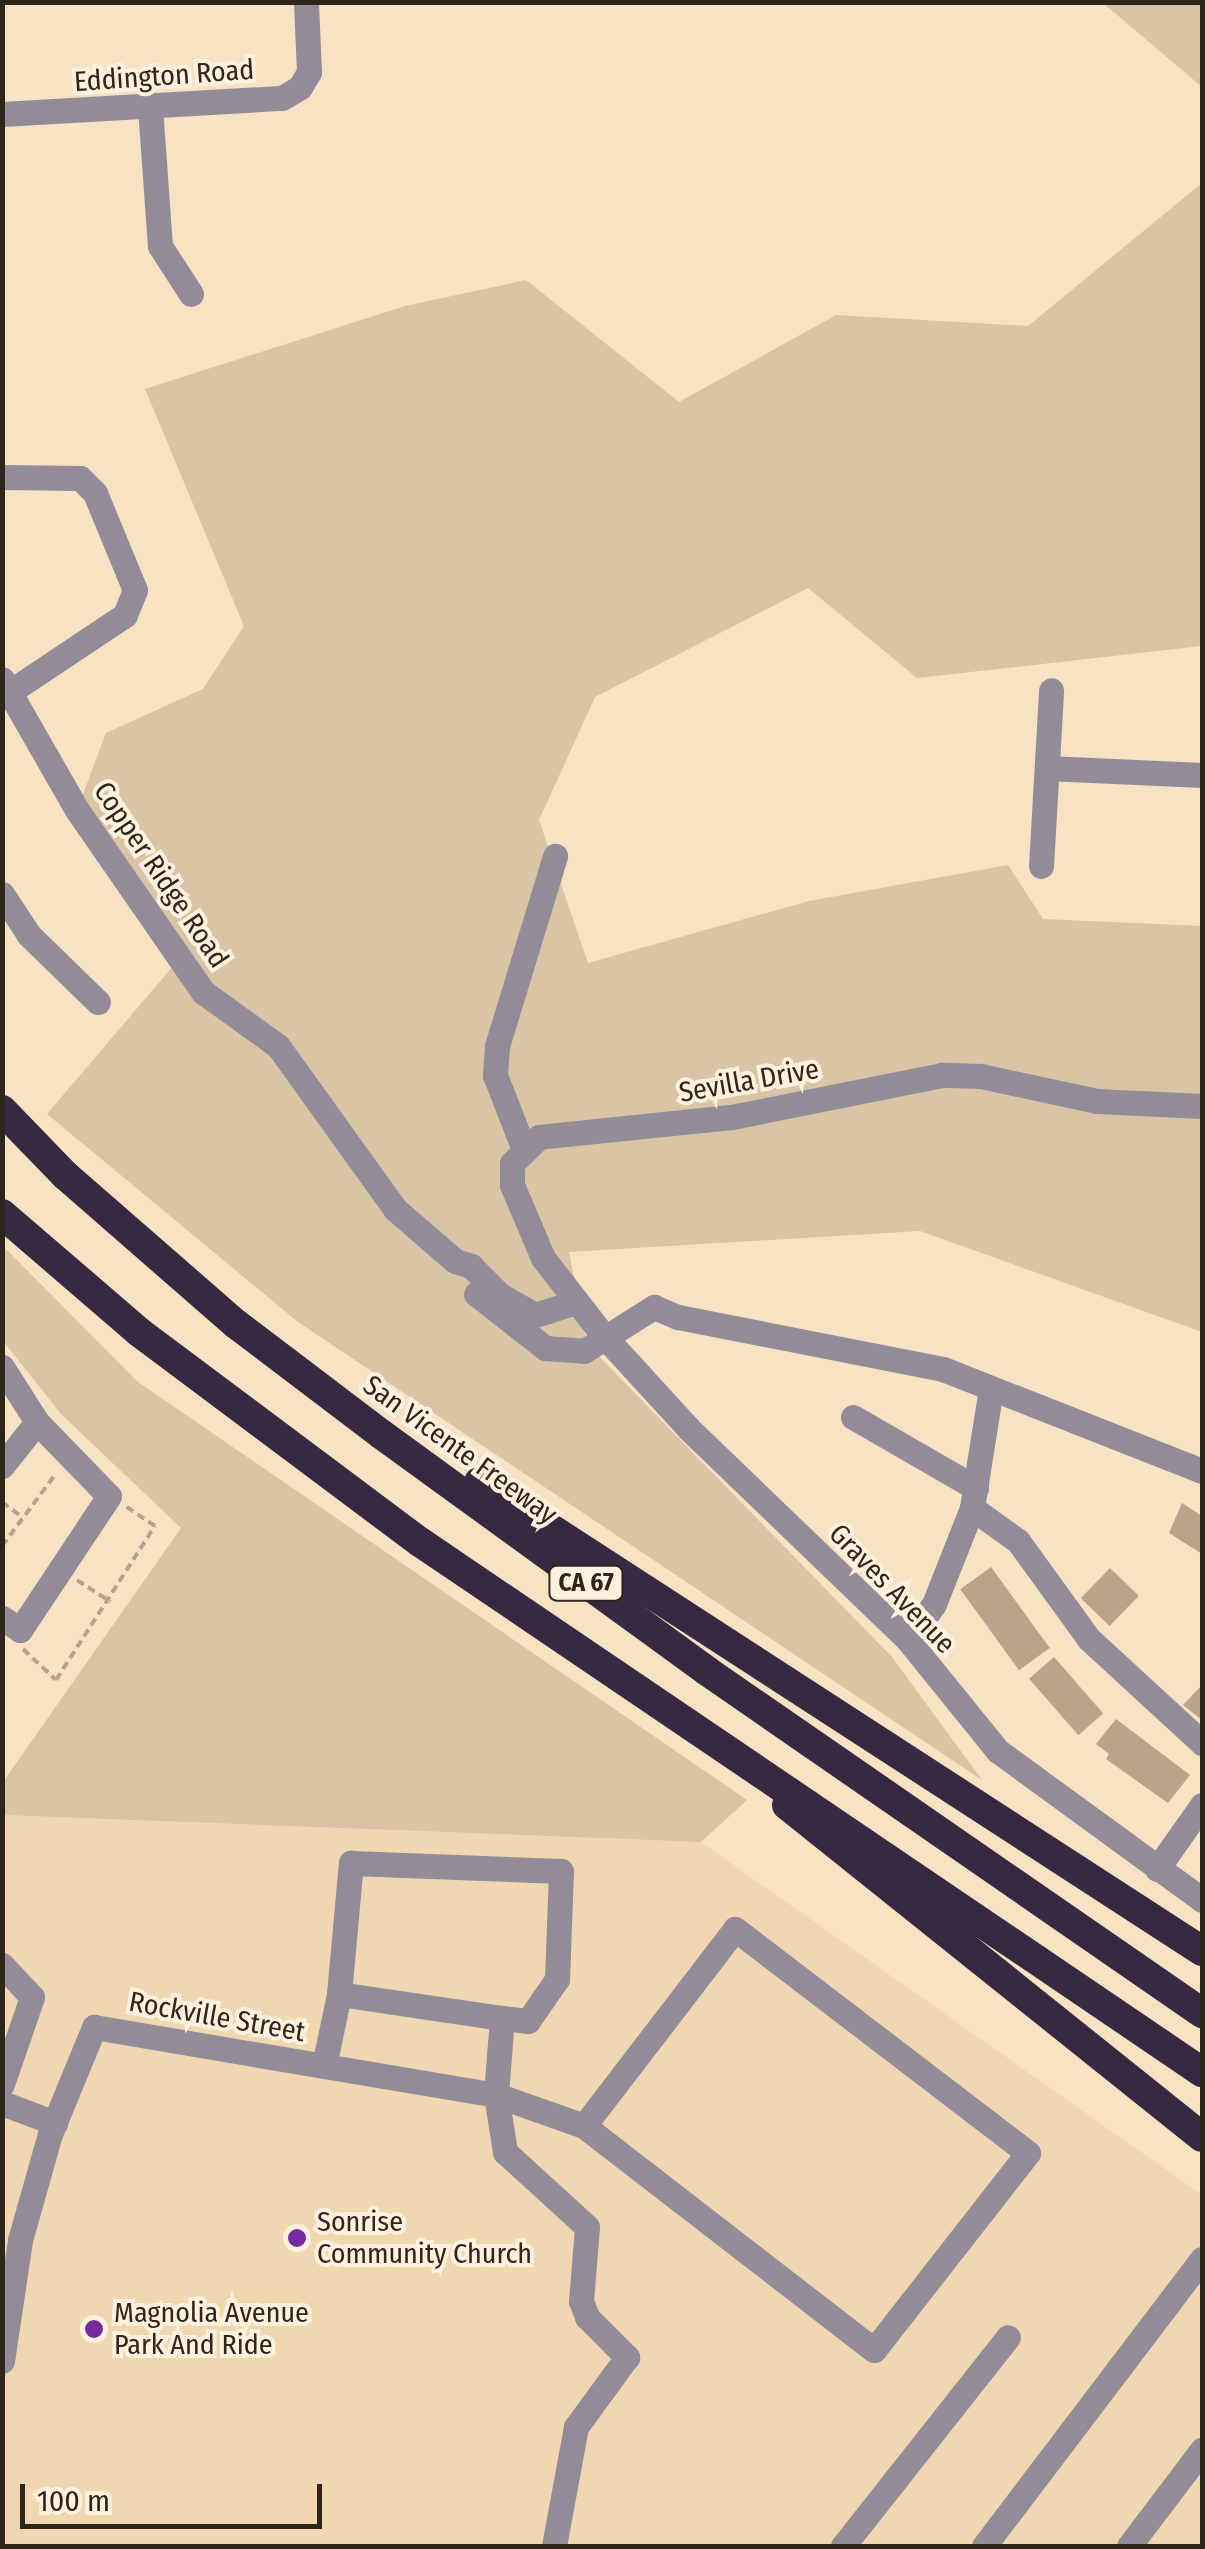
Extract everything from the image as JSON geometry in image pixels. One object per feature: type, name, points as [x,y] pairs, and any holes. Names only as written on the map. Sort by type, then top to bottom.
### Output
[{"type":"highway","name":"San Vicente Freeway","points":[[2,1110],[65,1174],[236,1324],[706,1670],[1202,2013]]},
{"type":"highway","name":"CA 67","points":[[2,1214],[272,1436],[1202,2072]]},
{"type":"highway","points":[[236,1324],[1201,1950]]},
{"type":"highway","points":[[748,1762],[805,1825],[1202,2137]]},
{"type":"street","name":"Eddington Road","points":[[2,114],[282,98],[300,87],[309,72],[306,2]]},
{"type":"street","points":[[150,107],[160,246],[191,294]]},
{"type":"street","points":[[2,477],[80,478],[95,493],[135,590],[125,614],[6,689]]},
{"type":"street","name":"Copper Ridge Road","points":[[6,689],[77,810],[204,992],[278,1046],[395,1209],[454,1261],[476,1294],[545,1348],[584,1352],[603,1335],[654,1307],[944,1369],[1202,1471]]},
{"type":"street","points":[[1041,866],[1051,690]]},
{"type":"street","points":[[1047,768],[1202,776]]},
{"type":"street","points":[[555,856],[496,1046],[494,1075],[523,1147],[512,1163],[512,1185],[523,1220],[576,1302],[603,1335]]},
{"type":"street","points":[[2,894],[29,935],[98,1002]]},
{"type":"street","name":"Sevilla Drive","points":[[523,1147],[539,1137],[731,1117],[942,1075],[980,1076],[1097,1101],[1202,1106]]},
{"type":"street","name":"Copper Ridge Road","points":[[454,1261],[471,1266],[500,1295],[535,1315],[576,1302]]},
{"type":"street","name":"Graves Avenue","points":[[603,1335],[689,1429],[908,1640],[1020,1772],[1202,1900]]},
{"type":"street","points":[[2,1367],[38,1422],[109,1496],[61,1569],[11,1624]]},
{"type":"street","points":[[908,1640],[934,1604],[974,1498],[990,1388]]},
{"type":"street","points":[[853,1417],[974,1498],[1018,1541],[1089,1639],[1202,1742]]},
{"type":"street","points":[[2,1466],[38,1422]]},
{"type":"street","points":[[1156,1869],[1202,1805]]},
{"type":"street","points":[[324,2066],[338,1994],[350,1864],[561,1871],[556,1979],[528,2022],[338,1994]]},
{"type":"street","name":"Rockville Street","points":[[2,2361],[20,2240],[55,2123],[94,2027],[496,2095],[584,2126],[874,2350],[1028,2153],[735,1929],[584,2126]]},
{"type":"street","points":[[2,1965],[32,1997],[2,2084]]},
{"type":"street","points":[[502,2018],[496,2095],[504,2152],[587,2227],[582,2301],[587,2317],[628,2357],[576,2427],[554,2546]]},
{"type":"street","points":[[2,2103],[55,2123]]},
{"type":"street","points":[[984,2546],[1202,2259]]},
{"type":"street","points":[[843,2546],[1008,2338]]},
{"type":"street","points":[[1129,2546],[1202,2450]]},
{"type":"path","points":[[2,1546],[70,1456]]},
{"type":"path","points":[[24,1656],[56,1680],[111,1602],[155,1526],[109,1496]]},
{"type":"path","points":[[2,1502],[24,1518]]},
{"type":"path","points":[[61,1569],[111,1602]]},
{"type":"shaded area","points":[[1103,3],[1202,3],[1202,87]]},
{"type":"shaded area","points":[[1202,183],[1202,646],[917,678],[808,588],[595,697],[539,820],[588,963],[809,901],[1008,865],[1043,919],[1202,926],[1202,1332],[920,1231],[569,1252],[587,1344],[892,1657],[982,1780],[298,1322],[47,1114],[180,958],[77,810],[106,733],[203,689],[244,626],[145,389],[405,306],[526,280],[679,402],[836,315],[1028,326]]},
{"type":"shaded area","points":[[2,1245],[138,1382],[747,1800],[701,1842],[3,1815],[3,1782],[181,1528],[61,1414],[3,1341]]},
{"type":"shaded area","points":[[3,1815],[701,1842],[1202,2195],[1202,2546],[3,2546]]},
{"type":"building","points":[[1182,1503],[1202,1516],[1202,1554],[1169,1533]]},
{"type":"building","points":[[991,1567],[1050,1648],[1019,1670],[960,1589]]},
{"type":"building","points":[[1110,1568],[1139,1596],[1110,1626],[1081,1598]]},
{"type":"building","points":[[1054,1657],[1103,1714],[1078,1735],[1029,1679]]},
{"type":"building","points":[[1202,1685],[1202,1720],[1183,1705]]},
{"type":"building","points":[[1116,1719],[1190,1775],[1168,1803],[1106,1759],[1109,1754],[1096,1744]]},
{"type":"place","name":"Sonrise Community Church","points":[[297,2238]]},
{"type":"place","name":"Magnolia Avenue Park And Ride","points":[[94,2329]]}]
